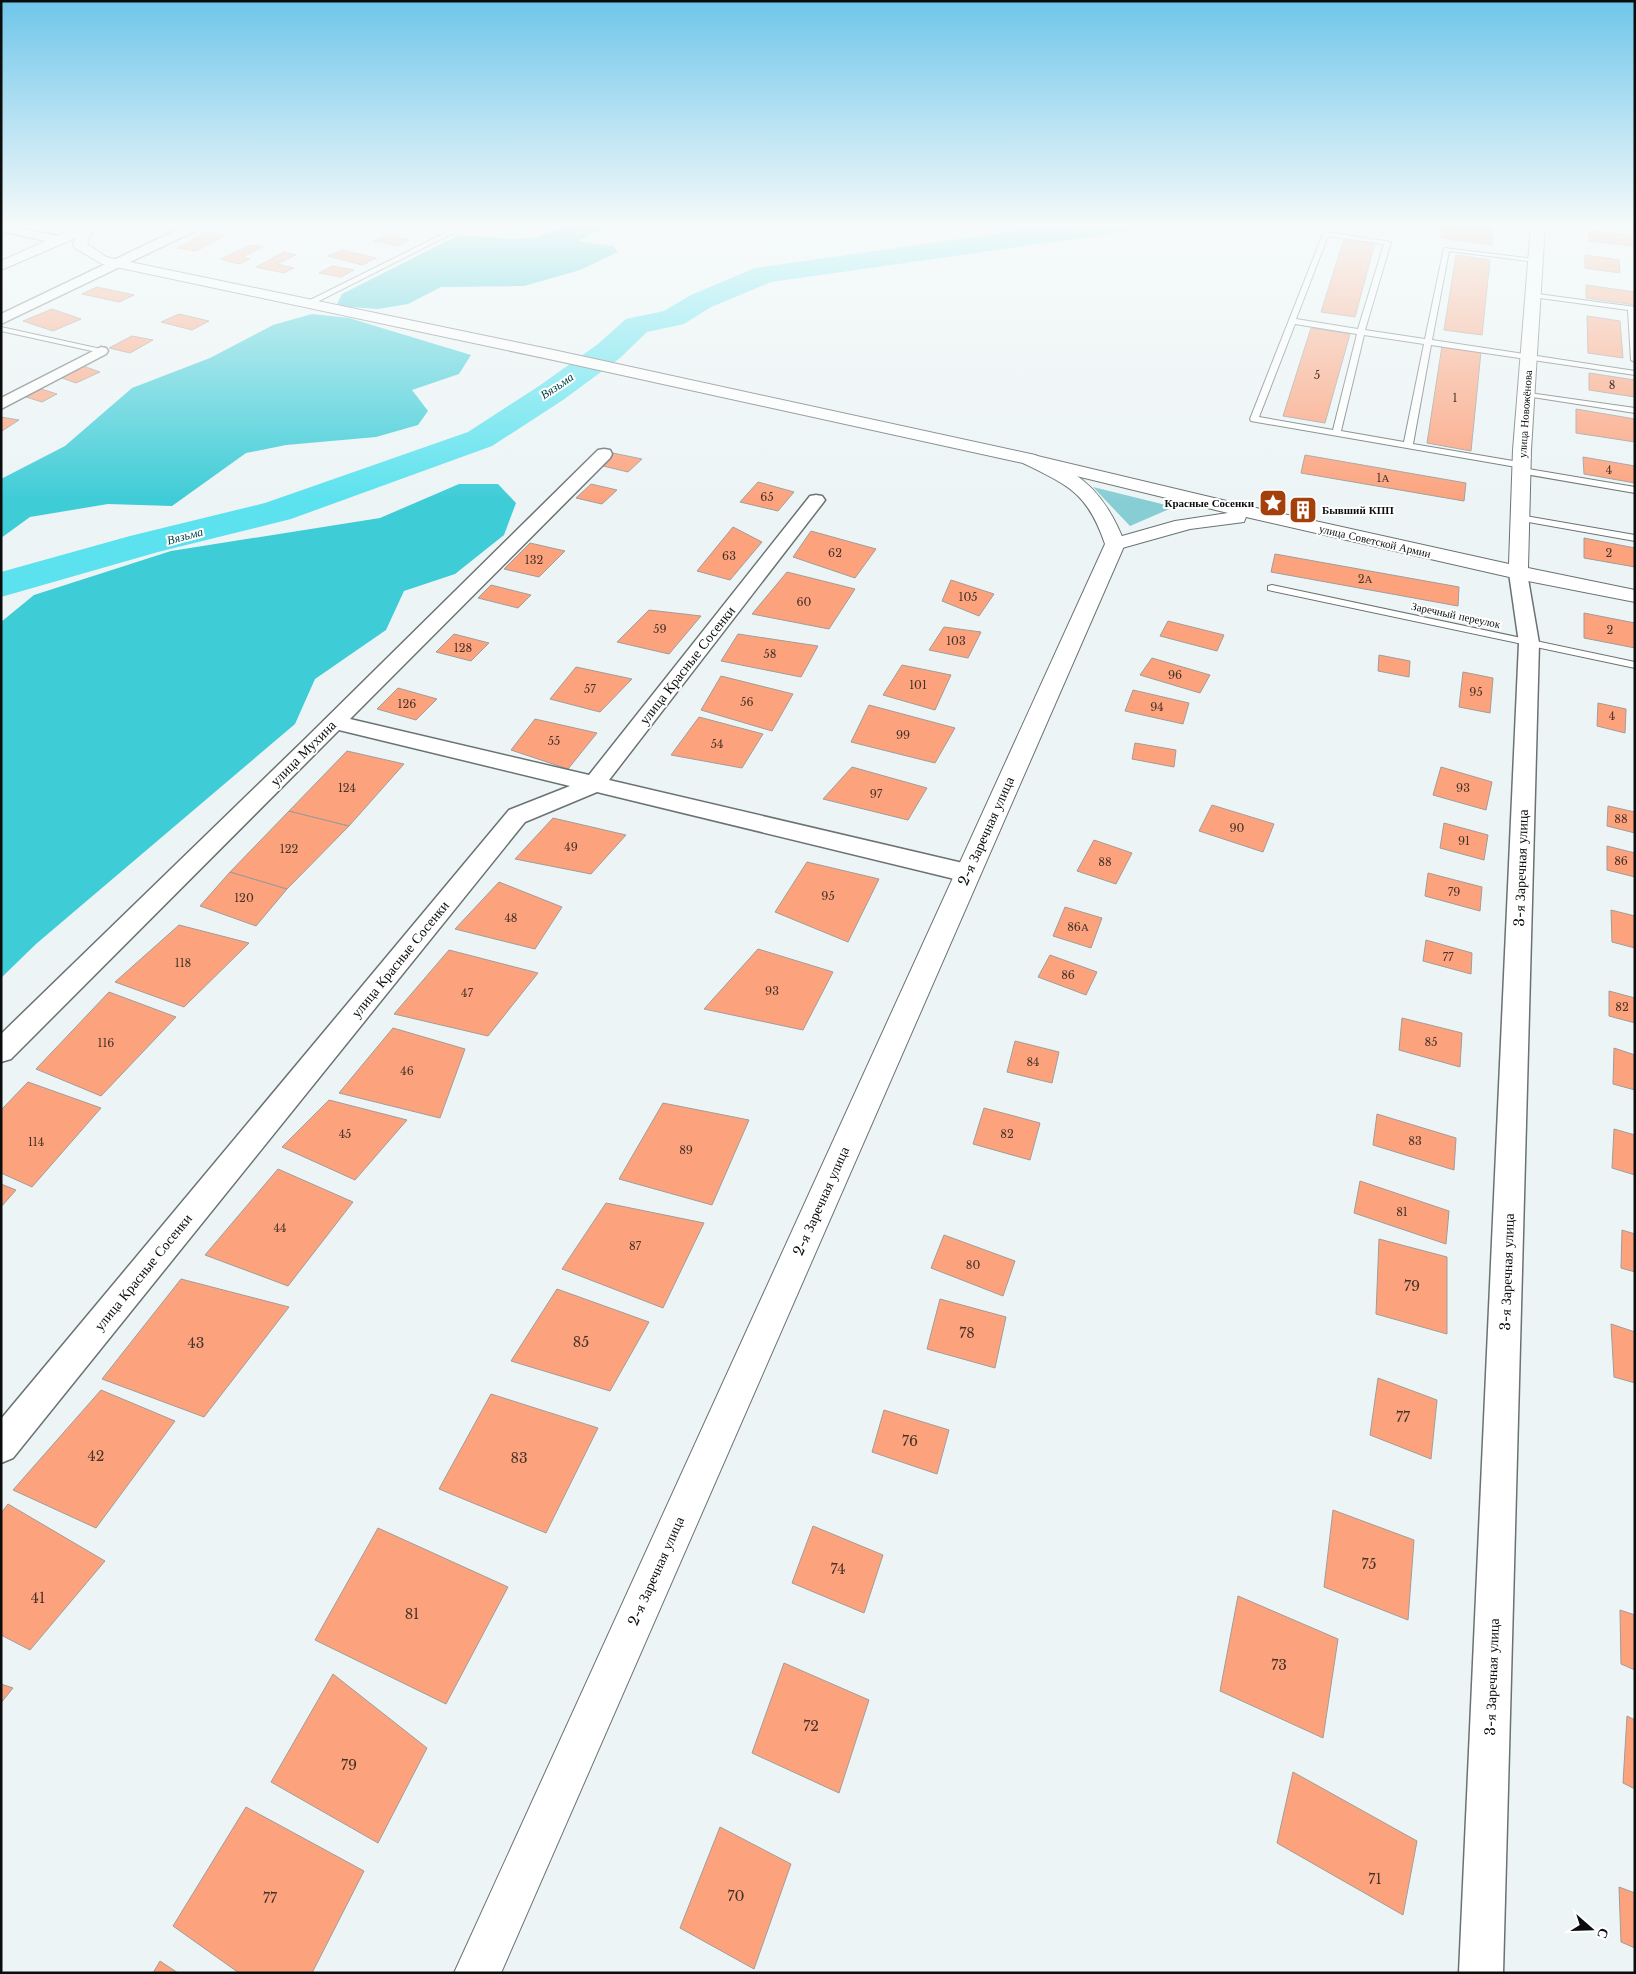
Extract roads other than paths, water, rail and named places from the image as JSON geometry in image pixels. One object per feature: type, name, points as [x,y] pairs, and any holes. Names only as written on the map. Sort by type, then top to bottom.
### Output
[{"type":"main road","points":[[371,317],[1029,459],[1070,480],[1091,499],[1107,520],[1115,544],[1182,524],[1215,518],[1266,518]]},
{"type":"main road","name":"улица Новожёнова","points":[[1518,573],[1522,468],[1532,317]]},
{"type":"main road","name":"улица Советской Армии","points":[[1029,459],[1266,518],[1518,573],[1635,596]]},
{"type":"main road","name":"2-я Заречная улица","points":[[476,1973],[1115,544]]},
{"type":"street","points":[[1,404],[102,351]]},
{"type":"street","name":"улица Мухина","points":[[1,1051],[604,454]]},
{"type":"street","name":"улица Красные Сосенки","points":[[1,1446],[517,816],[593,785],[816,500]]},
{"type":"street","name":"3-я Заречная улица","points":[[1481,1973],[1529,643],[1518,573]]},
{"type":"street","points":[[334,722],[967,873]]},
{"type":"lane","points":[[1294,317],[1254,419],[1408,445],[1635,490]]},
{"type":"lane","points":[[1336,433],[1365,317]]},
{"type":"lane","points":[[1408,445],[1433,317]]},
{"type":"lane","points":[[1633,317],[1635,360]]},
{"type":"lane","points":[[1292,321],[1635,373]]},
{"type":"lane","points":[[1,329],[102,351]]},
{"type":"lane","points":[[1526,394],[1635,411]]},
{"type":"lane","points":[[1520,518],[1635,538]]},
{"type":"lane","name":"Заречный переулок","points":[[1272,588],[1635,665]]},
{"type":"waterway","name":"Вязьма","points":[[1,585],[144,544],[278,511],[480,439],[551,393],[609,351],[637,325],[674,317]]},
{"type":"place","name":"Красные Сосенки","points":[[1273,503]]},
{"type":"place","name":"Бывший КПП","points":[[1303,510]]}]
